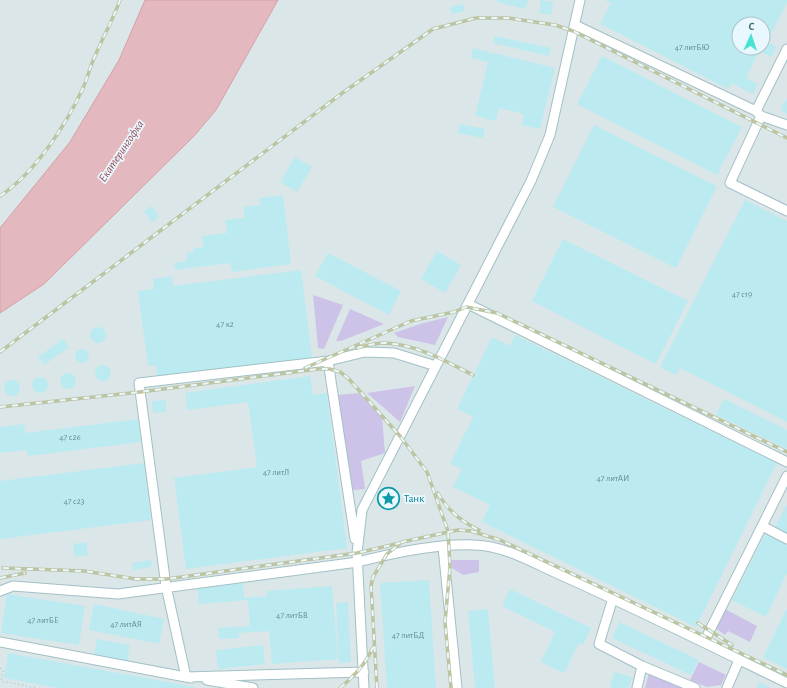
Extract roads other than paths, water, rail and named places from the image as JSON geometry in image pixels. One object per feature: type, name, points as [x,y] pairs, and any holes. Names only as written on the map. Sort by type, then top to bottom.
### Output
[{"type":"lane","points":[[358,557],[362,510],[532,181],[550,135],[580,0]]},
{"type":"lane","points":[[575,25],[758,113],[787,125]]},
{"type":"lane","points":[[787,49],[758,113],[730,183],[787,211]]},
{"type":"lane","points":[[468,304],[787,462]]},
{"type":"lane","points":[[186,677],[166,586],[139,383],[328,361],[365,352],[394,353],[436,366]]},
{"type":"lane","points":[[328,361],[358,557],[364,688]]},
{"type":"lane","points":[[704,642],[787,476]]},
{"type":"lane","points":[[762,526],[787,539]]},
{"type":"lane","points":[[0,591],[14,586],[118,594],[358,557],[443,547],[476,545],[502,549],[613,598],[787,683]]},
{"type":"lane","points":[[443,547],[457,688]]},
{"type":"lane","points":[[613,598],[599,644],[642,666],[695,688]]},
{"type":"lane","points":[[0,642],[253,688]]},
{"type":"lane","points":[[727,688],[739,660]]},
{"type":"lane","points":[[637,688],[642,666]]},
{"type":"lane","points":[[186,677],[364,672]]},
{"type":"water","name":"Екатерингофка","points":[[145,0],[278,0],[216,110],[194,136],[44,284],[0,313],[0,228],[70,142],[119,60]]},
{"type":"railway","points":[[0,196],[25,175],[48,147],[68,117],[83,88],[93,60],[120,0]]},
{"type":"railway","points":[[0,352],[341,94],[433,29],[476,18],[508,18],[555,25],[573,31],[787,138]]},
{"type":"railway","points":[[305,368],[411,321],[454,312],[466,307],[497,313],[787,452]]},
{"type":"railway","points":[[357,348],[384,343],[407,346],[430,354],[473,375]]},
{"type":"railway","points":[[0,407],[140,392],[318,369],[330,369],[340,372],[348,378],[400,436],[427,472],[448,531],[450,567],[445,622],[451,688]]},
{"type":"railway","points":[[438,493],[450,510],[479,530]]},
{"type":"railway","points":[[377,688],[371,586],[373,577],[387,554],[402,542],[458,530],[471,531],[500,540],[787,675]]},
{"type":"railway","points":[[3,568],[84,571],[136,579],[167,579],[357,553],[400,543]]},
{"type":"railway","points":[[0,578],[25,573]]},
{"type":"railway","points":[[698,623],[732,645]]},
{"type":"railway","points":[[340,688],[359,669],[367,659],[373,647]]},
{"type":"place","name":"Танк","points":[[388,498]]}]
